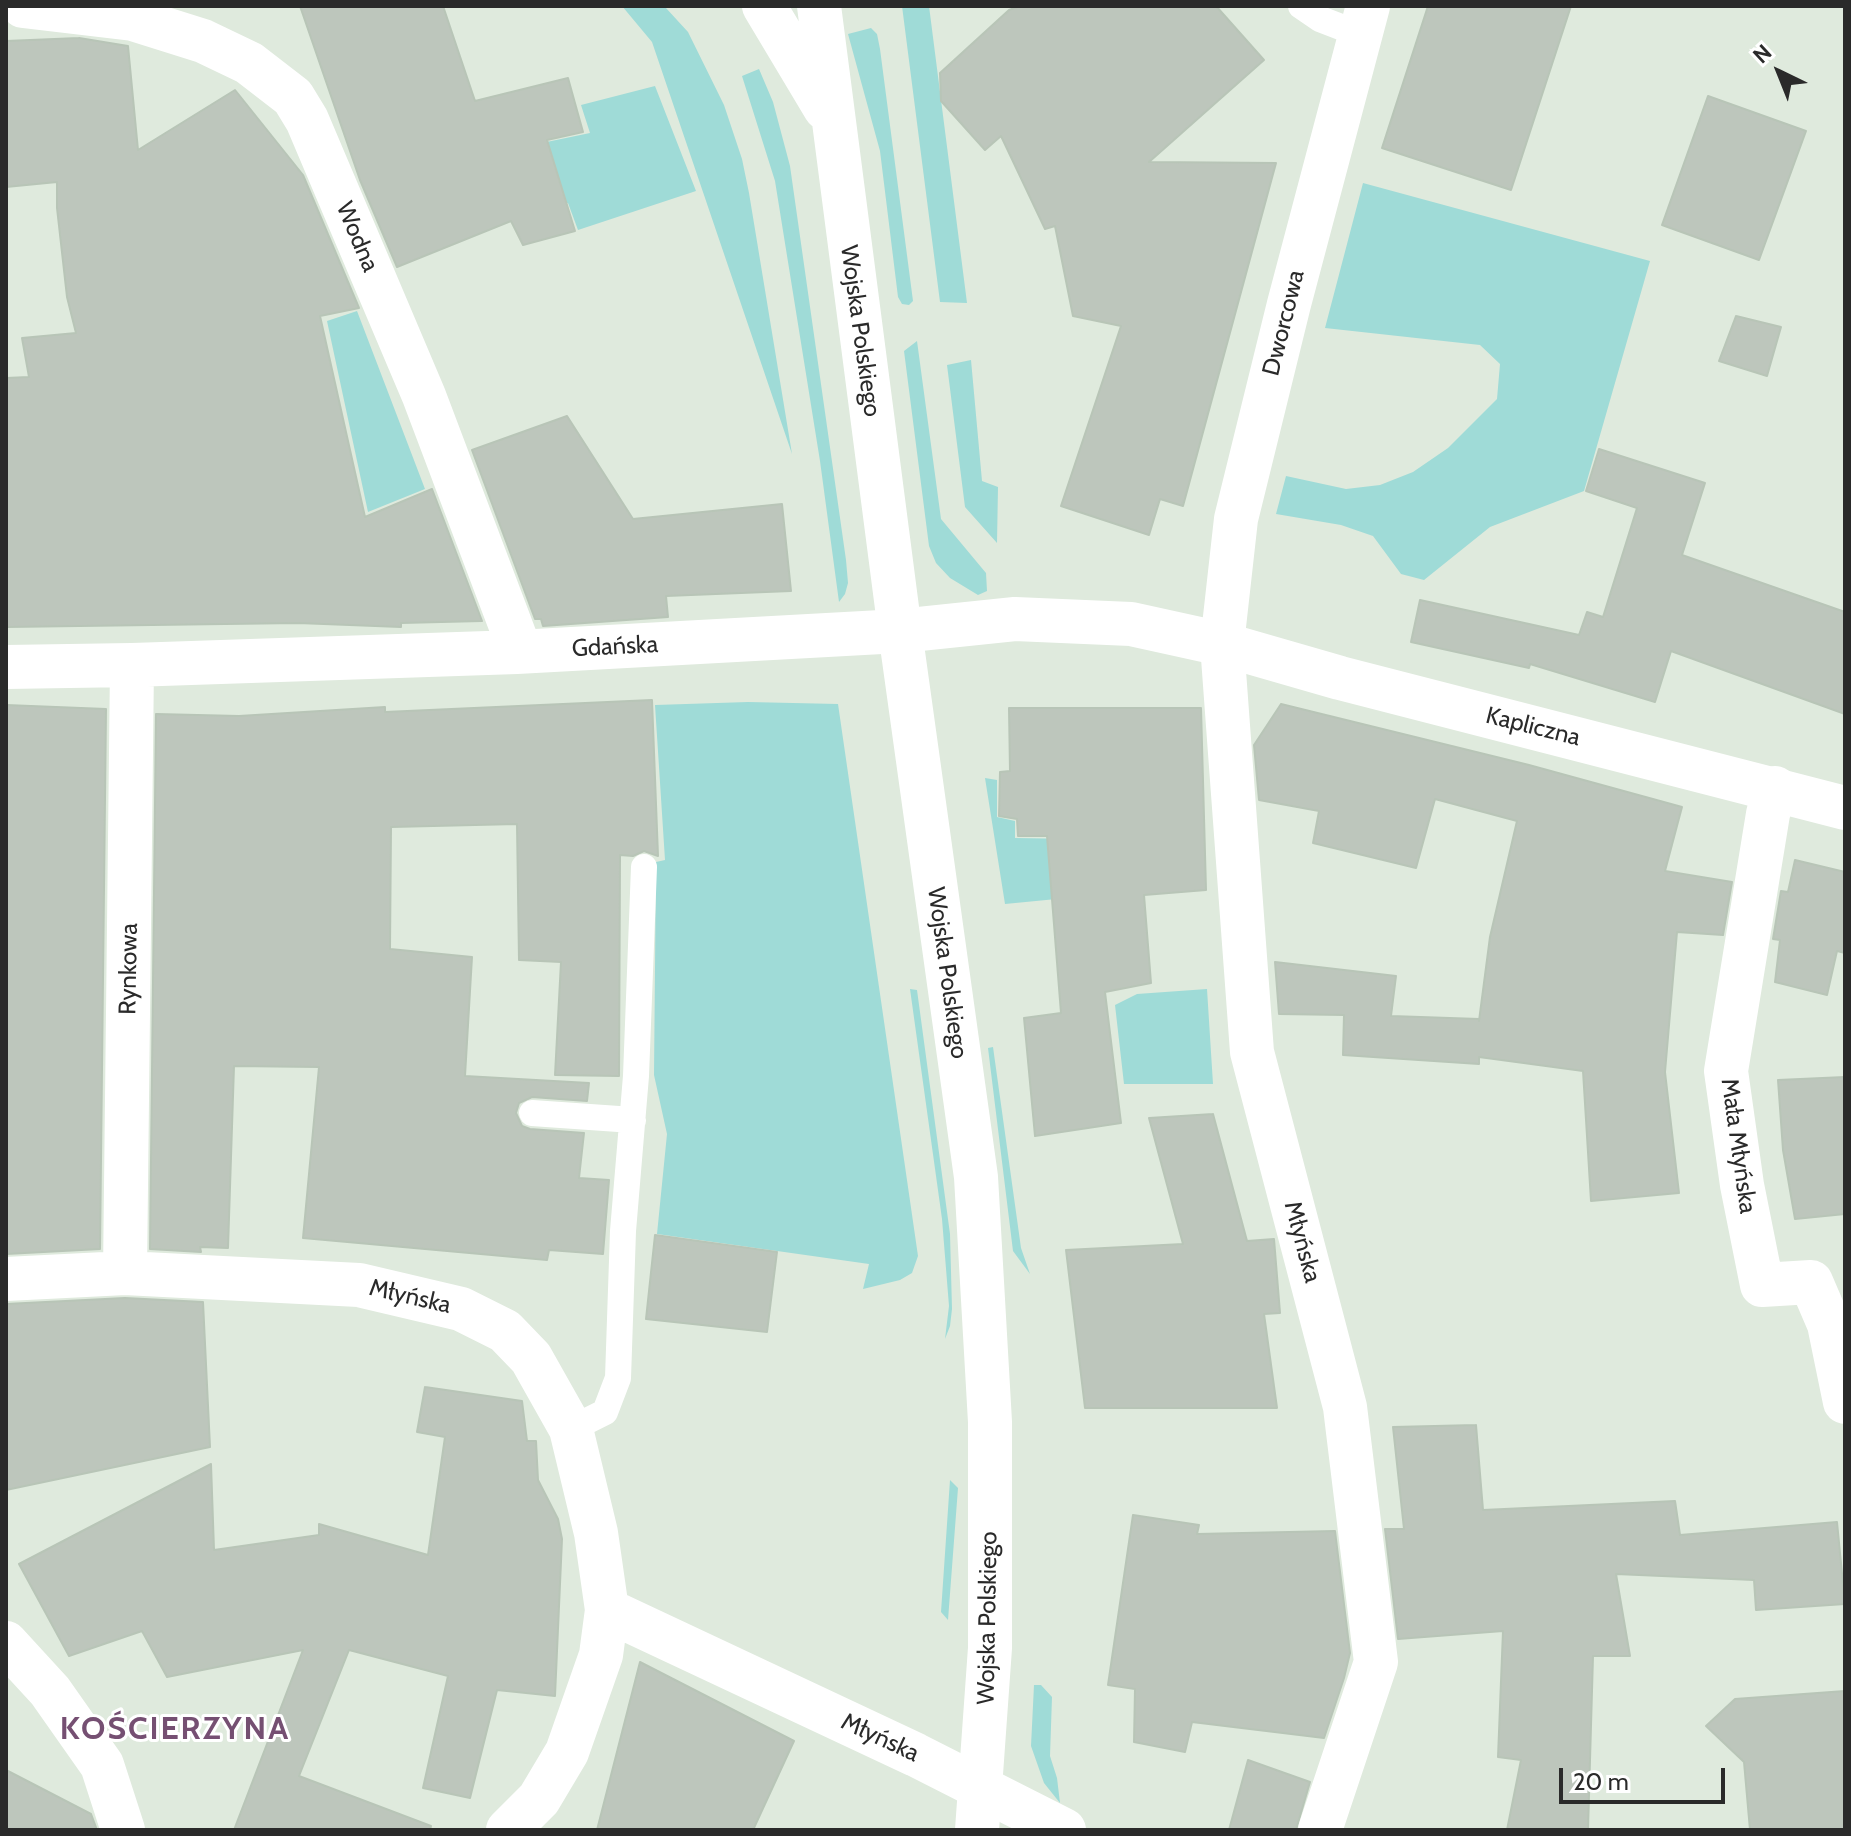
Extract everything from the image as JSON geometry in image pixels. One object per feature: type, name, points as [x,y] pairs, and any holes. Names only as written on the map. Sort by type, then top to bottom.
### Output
[{"type":"street","name":"Wodna","points":[[23,6],[133,19],[203,41],[249,63],[293,97],[307,120],[424,396],[515,637],[517,652]]},
{"type":"street","name":"Wojska Polskiego","points":[[764,6],[832,120]]},
{"type":"street","name":"Wojska Polskiego","points":[[819,6],[900,631],[976,1177],[990,1422],[990,1648],[977,1830]]},
{"type":"street","name":"Dworcowa","points":[[1222,644],[1236,519],[1364,20]]},
{"type":"street","name":"Gdańska","points":[[6,667],[517,652],[900,631],[1015,619],[1131,624],[1222,644]]},
{"type":"street","name":"Kapliczna","points":[[1222,644],[1340,678],[1845,808]]},
{"type":"street","name":"Młyńska","points":[[1222,644],[1252,1052],[1345,1407],[1376,1662],[1320,1830]]},
{"type":"street","name":"Rynkowa","points":[[125,1273],[132,665]]},
{"type":"street","name":"Mała Młyńska","points":[[1775,788],[1768,814],[1726,1071],[1742,1185],[1762,1285],[1811,1282],[1829,1324],[1845,1402]]},
{"type":"street","name":"Młyńska","points":[[6,1279],[125,1273],[359,1285],[461,1309],[505,1331],[531,1358],[571,1429],[596,1533],[607,1610],[601,1655],[567,1752],[539,1799],[508,1830]]},
{"type":"street","name":"Młyńska","points":[[607,1610],[981,1786],[1064,1830]]},
{"type":"street","points":[[6,1643],[50,1691],[102,1765],[123,1830]]},
{"type":"lane","points":[[1301,6],[1320,19],[1364,20]]},
{"type":"lane","points":[[571,1429],[605,1412],[618,1378],[623,1231],[633,1120],[644,867]]},
{"type":"lane","points":[[532,1113],[633,1120]]},
{"type":"shaded area","points":[[622,6],[666,8],[688,32],[724,105],[742,159],[749,193],[792,454],[652,42]]},
{"type":"shaded area","points":[[902,6],[929,6],[967,303],[940,302]]},
{"type":"shaded area","points":[[871,28],[877,34],[880,49],[913,301],[909,305],[902,304],[898,297],[880,151],[848,34]]},
{"type":"shaded area","points":[[759,69],[773,102],[790,166],[846,560],[848,583],[839,602],[820,461],[775,181],[742,76]]},
{"type":"shaded area","points":[[655,86],[696,191],[578,230],[568,203],[547,210],[537,144],[590,133],[581,105]]},
{"type":"shaded area","points":[[1363,183],[1650,261],[1584,491],[1490,527],[1424,580],[1401,574],[1373,536],[1341,525],[1276,514],[1286,476],[1346,489],[1380,485],[1413,472],[1448,448],[1497,399],[1500,364],[1480,345],[1325,328]]},
{"type":"shaded area","points":[[357,311],[425,489],[368,512],[327,321]]},
{"type":"shaded area","points":[[917,341],[941,519],[986,573],[987,591],[978,595],[950,578],[936,563],[929,546],[904,351]]},
{"type":"shaded area","points":[[971,360],[982,481],[998,487],[997,543],[965,507],[947,365]]},
{"type":"shaded area","points":[[748,702],[838,704],[918,1256],[912,1273],[900,1280],[863,1289],[869,1264],[657,1234],[667,1134],[654,1075],[656,862],[665,860],[655,705]]},
{"type":"shaded area","points":[[985,778],[997,780],[997,817],[1015,821],[1015,838],[1076,839],[1108,894],[1005,904]]},
{"type":"shaded area","points":[[910,989],[917,990],[950,1234],[952,1309],[945,1339],[949,1306],[942,1219]]},
{"type":"shaded area","points":[[1207,989],[1213,1084],[1124,1084],[1115,1005],[1137,994]]},
{"type":"shaded area","points":[[993,1047],[1021,1248],[1030,1274],[1013,1251],[988,1048]]},
{"type":"shaded area","points":[[950,1480],[958,1488],[948,1620],[941,1612]]},
{"type":"shaded area","points":[[1034,1685],[1041,1685],[1052,1697],[1050,1756],[1060,1803],[1044,1783],[1031,1746]]},
{"type":"building","points":[[300,6],[443,6],[475,101],[568,78],[583,132],[547,140],[575,231],[523,245],[511,221],[397,267],[360,180]]},
{"type":"building","points":[[1020,6],[1216,6],[1264,60],[1149,162],[1276,163],[1183,506],[1160,499],[1149,535],[1061,506],[1121,326],[1073,316],[1055,226],[1045,229],[1001,136],[985,150],[941,101],[940,73],[1009,10]]},
{"type":"building","points":[[1428,6],[1571,6],[1511,190],[1382,148]]},
{"type":"building","points":[[79,38],[128,46],[138,150],[235,90],[303,175],[359,308],[320,316],[365,517],[432,489],[482,621],[401,623],[401,627],[298,623],[6,627],[6,378],[29,377],[22,338],[76,333],[67,297],[57,182],[6,187],[6,41]]},
{"type":"building","points":[[1708,96],[1806,131],[1759,260],[1662,225]]},
{"type":"building","points":[[1736,316],[1781,327],[1767,376],[1719,361]]},
{"type":"building","points":[[567,416],[633,519],[782,504],[791,591],[666,596],[668,617],[543,626],[541,619],[535,619],[472,450]]},
{"type":"building","points":[[1599,449],[1705,483],[1682,555],[1845,612],[1845,714],[1671,651],[1655,702],[1530,664],[1529,668],[1411,642],[1420,600],[1579,635],[1587,612],[1603,617],[1637,508],[1586,491]]},
{"type":"building","points":[[652,700],[658,856],[644,851],[633,856],[620,855],[619,1076],[555,1075],[561,962],[519,960],[517,824],[391,827],[390,949],[472,957],[465,1076],[589,1083],[587,1101],[532,1097],[519,1103],[516,1113],[522,1126],[530,1129],[584,1133],[579,1178],[609,1180],[603,1254],[549,1250],[547,1260],[303,1238],[319,1067],[234,1066],[228,1248],[200,1247],[201,1252],[150,1249],[156,714],[239,716],[385,707],[385,712]]},
{"type":"building","points":[[1281,704],[1529,765],[1682,807],[1665,871],[1732,882],[1723,935],[1677,932],[1665,1072],[1679,1193],[1591,1201],[1583,1071],[1479,1057],[1479,1064],[1343,1055],[1344,1015],[1279,1014],[1275,962],[1396,976],[1391,1016],[1479,1021],[1490,937],[1517,821],[1435,799],[1416,868],[1313,843],[1319,811],[1259,800],[1254,745]]},
{"type":"building","points":[[6,705],[106,709],[100,1249],[6,1254]]},
{"type":"building","points":[[1009,708],[1201,708],[1206,890],[1144,895],[1151,983],[1105,992],[1121,1123],[1035,1136],[1024,1018],[1061,1013],[1047,836],[1018,836],[1017,819],[999,816],[1000,772],[1010,771]]},
{"type":"building","points":[[1795,860],[1845,872],[1845,953],[1837,951],[1827,995],[1775,982],[1780,940],[1773,939],[1781,891],[1788,892]]},
{"type":"building","points":[[1845,1077],[1845,1214],[1795,1219],[1783,1150],[1778,1080]]},
{"type":"building","points":[[1213,1114],[1247,1241],[1274,1239],[1280,1313],[1264,1314],[1277,1408],[1085,1408],[1066,1250],[1183,1244],[1149,1118]]},
{"type":"building","points":[[655,1235],[777,1252],[767,1332],[646,1319]]},
{"type":"building","points":[[125,1298],[203,1302],[210,1447],[6,1490],[6,1304]]},
{"type":"building","points":[[425,1387],[522,1401],[527,1441],[536,1441],[538,1480],[558,1519],[562,1539],[555,1696],[497,1690],[470,1798],[423,1788],[448,1676],[349,1650],[299,1776],[431,1826],[430,1830],[234,1830],[303,1650],[167,1677],[142,1631],[69,1656],[19,1564],[211,1464],[214,1550],[319,1535],[319,1524],[428,1555],[445,1437],[417,1432]]},
{"type":"building","points":[[1476,1425],[1483,1510],[1675,1501],[1680,1535],[1837,1522],[1845,1604],[1756,1610],[1754,1580],[1616,1574],[1630,1656],[1593,1656],[1588,1830],[1507,1830],[1521,1760],[1498,1757],[1503,1631],[1398,1639],[1385,1529],[1404,1529],[1393,1427]]},
{"type":"building","points":[[1133,1515],[1199,1525],[1197,1534],[1335,1531],[1350,1653],[1324,1738],[1192,1722],[1185,1752],[1134,1742],[1135,1689],[1108,1685]]},
{"type":"building","points":[[640,1662],[794,1741],[753,1830],[597,1830]]},
{"type":"building","points":[[1845,1691],[1845,1830],[1750,1830],[1744,1762],[1706,1726],[1735,1699]]},
{"type":"building","points":[[1248,1760],[1310,1782],[1296,1830],[1229,1830]]},
{"type":"building","points":[[6,1770],[91,1814],[97,1830],[6,1830]]},
{"type":"district","name":"KOŚCIERZYNA","points":[[175,1730]]}]
